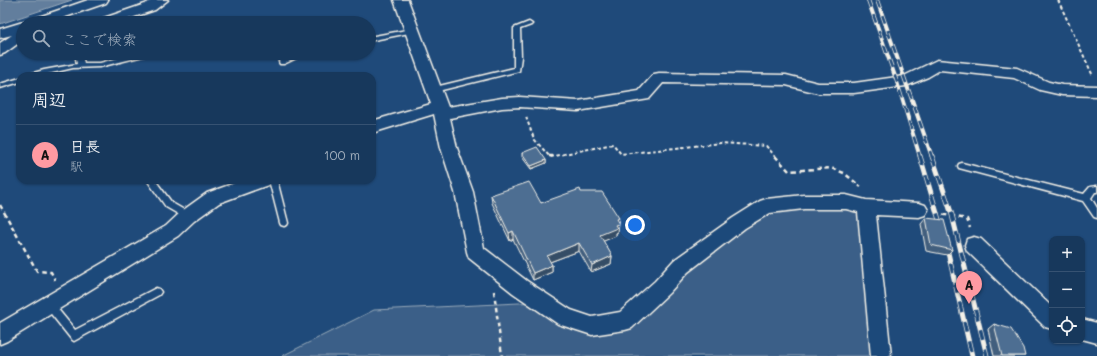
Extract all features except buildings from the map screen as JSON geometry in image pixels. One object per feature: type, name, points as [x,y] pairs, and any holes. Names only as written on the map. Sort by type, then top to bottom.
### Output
[{"type":"street","points":[[53,16],[101,0]]},
{"type":"street","points":[[124,16],[150,7],[161,0]]},
{"type":"street","points":[[401,0],[441,111],[449,148],[464,192],[476,252],[520,287],[565,317],[592,326],[625,321],[662,287],[681,266],[739,223],[766,206],[804,202],[846,202],[866,207],[919,210]]},
{"type":"street","points":[[0,34],[16,28]]},
{"type":"street","points":[[2,50],[16,39]]},
{"type":"street","points":[[2,50],[16,49]]},
{"type":"street","points":[[376,126],[441,111],[482,106],[520,102],[578,106],[644,95],[660,78],[786,80],[818,88],[854,88],[906,81],[923,74],[937,65],[1017,73],[1045,86],[1062,90],[1095,85]]},
{"type":"street","points":[[0,334],[172,232],[188,216],[213,198],[251,184]]},
{"type":"street","points":[[866,207],[881,356]]},
{"type":"street","points":[[974,245],[1049,317]]},
{"type":"street","points":[[1085,330],[1097,333]]},
{"type":"lane","points":[[434,90],[517,69],[517,28],[529,24]]},
{"type":"lane","points":[[376,38],[412,31]]},
{"type":"lane","points":[[80,60],[81,65]]},
{"type":"lane","points":[[44,72],[81,65],[100,65],[119,60]]},
{"type":"lane","points":[[282,62],[287,60]]},
{"type":"lane","points":[[0,86],[16,81]]},
{"type":"lane","points":[[962,166],[1086,198],[1097,215]]},
{"type":"lane","points":[[154,184],[169,205],[188,216]]},
{"type":"lane","points":[[274,184],[284,223]]},
{"type":"lane","points":[[1086,198],[1093,189],[1097,189]]},
{"type":"lane","points":[[57,300],[74,336],[156,292]]},
{"type":"path","points":[[1058,0],[1095,85]]},
{"type":"path","points":[[520,102],[534,139],[550,157],[613,144],[621,154],[721,143],[766,146],[789,171],[831,168],[844,173],[867,192],[866,207]]},
{"type":"path","points":[[0,204],[37,271],[51,272],[57,300]]},
{"type":"path","points":[[919,210],[968,219],[974,245]]},
{"type":"path","points":[[496,305],[502,356]]},
{"type":"shaded area","points":[[0,0],[72,0],[24,16],[16,16],[16,19],[0,24]]},
{"type":"shaded area","points":[[766,206],[866,207],[874,356],[282,356],[374,310],[540,302],[565,317],[625,321]]},
{"type":"railway","points":[[868,0],[897,82],[920,157]]},
{"type":"railway","points":[[877,0],[932,157]]},
{"type":"railway","points":[[920,156],[942,230]]},
{"type":"railway","points":[[932,156],[952,215],[987,356]]},
{"type":"railway","points":[[946,244],[972,356]]},
{"type":"place","name":"日長","points":[[969,304]]}]
